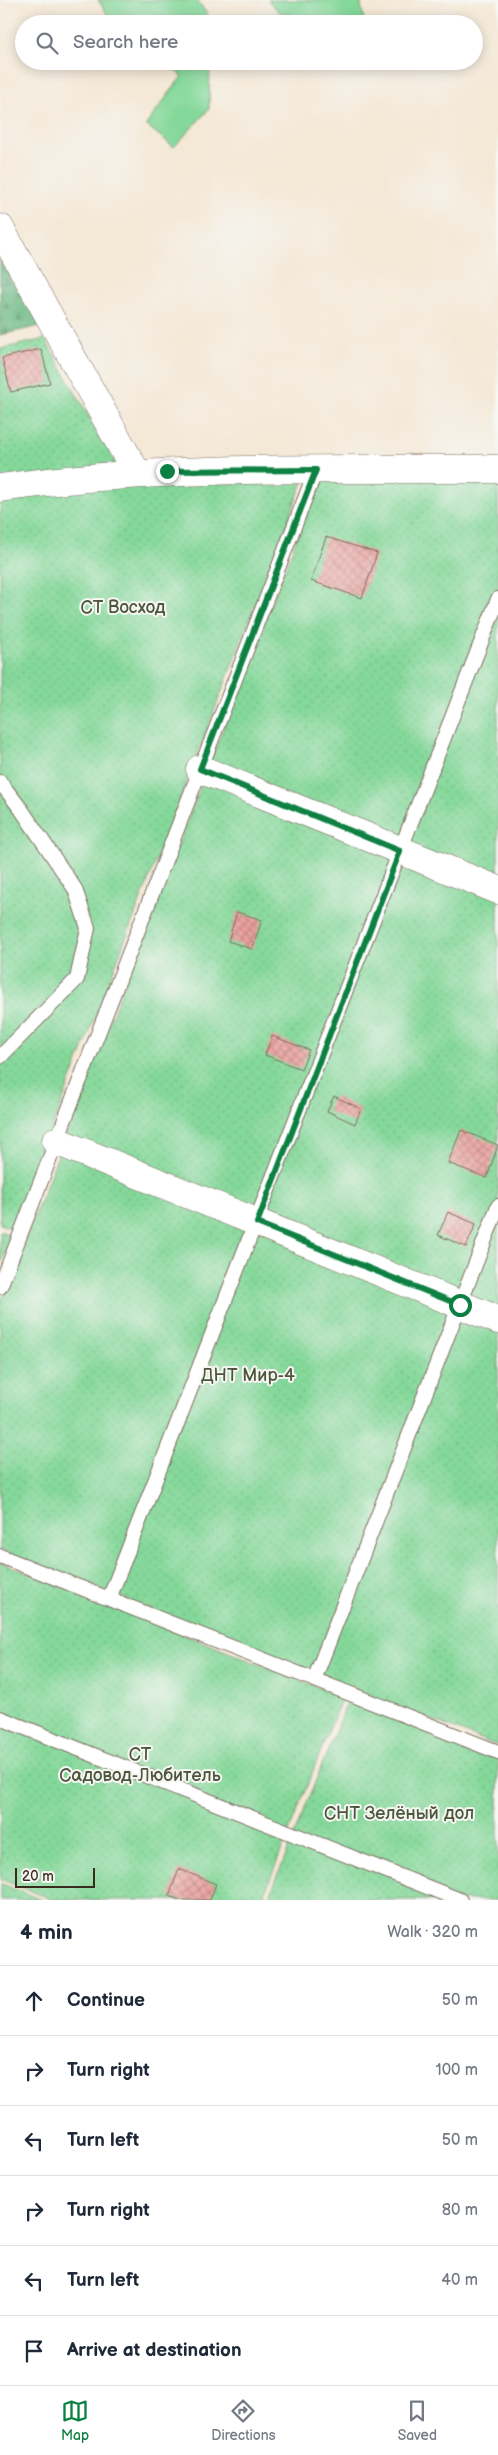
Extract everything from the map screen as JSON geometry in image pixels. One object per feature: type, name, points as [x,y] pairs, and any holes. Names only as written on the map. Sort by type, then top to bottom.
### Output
[{"type":"street","points":[[0,228],[138,474]]},
{"type":"street","points":[[0,488],[50,481],[167,471],[498,469]]},
{"type":"street","points":[[200,769],[498,890]]},
{"type":"street","points":[[56,1141],[498,1320]]},
{"type":"lane","points":[[0,1287],[316,470]]},
{"type":"lane","points":[[109,1599],[498,600]]},
{"type":"lane","points":[[0,782],[21,809],[75,889],[88,928],[77,979],[0,1057]]},
{"type":"lane","points":[[314,1680],[498,1206]]},
{"type":"lane","points":[[0,1556],[498,1752]]},
{"type":"lane","points":[[0,1718],[460,1900]]},
{"type":"green space","points":[[98,0],[197,0],[208,15],[108,15]]},
{"type":"green space","points":[[268,0],[360,0],[363,15],[290,15],[279,12]]},
{"type":"green space","points":[[174,70],[210,70],[209,109],[174,147],[146,125],[182,76]]},
{"type":"green space","points":[[0,254],[63,321],[0,335]]},
{"type":"green space","name":"СТ Восход","points":[[45,339],[128,485],[303,482],[13,1229],[0,1224],[0,349]]},
{"type":"green space","name":"ДНТ Мир-4","points":[[498,474],[498,1746],[0,1550],[0,1305],[320,478]]},
{"type":"green space","points":[[0,1231],[12,1236],[0,1267]]},
{"type":"green space","name":"СТ Садовод-Любитель","points":[[0,1562],[342,1697],[262,1900],[54,1900],[0,1879]]},
{"type":"green space","name":"СНТ Зелёный дол","points":[[348,1700],[498,1757],[498,1900],[268,1900]]},
{"type":"green space","points":[[0,1883],[42,1900],[0,1900]]},
{"type":"building","points":[[41,349],[50,383],[11,392],[2,358]]},
{"type":"building","points":[[326,537],[377,553],[362,598],[311,581]]},
{"type":"building","points":[[237,912],[262,920],[252,949],[228,941]]},
{"type":"building","points":[[272,1036],[309,1050],[301,1069],[265,1055]]},
{"type":"building","points":[[334,1096],[361,1109],[355,1124],[327,1111]]},
{"type":"building","points":[[461,1130],[498,1145],[487,1178],[448,1163]]},
{"type":"building","points":[[448,1212],[476,1224],[466,1247],[438,1235]]},
{"type":"building","points":[[179,1869],[216,1884],[210,1900],[180,1900],[169,1896]]},
{"type":"route","points":[[167,471],[316,470],[200,769],[400,851],[257,1223],[460,1305]]}]
